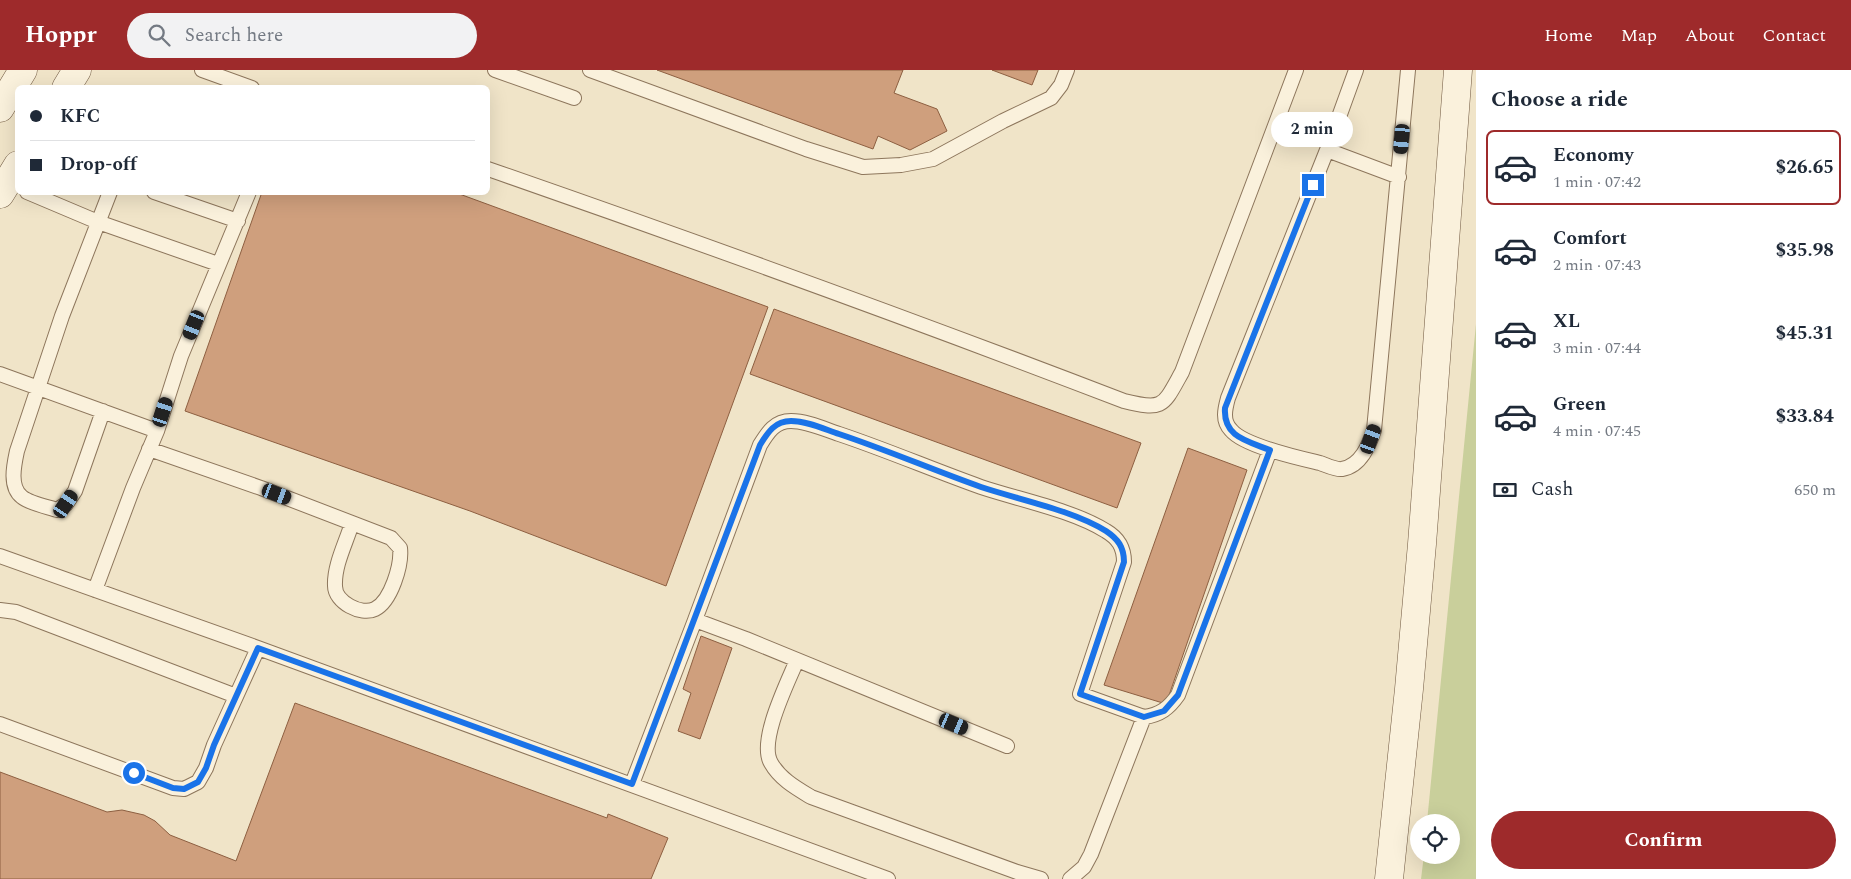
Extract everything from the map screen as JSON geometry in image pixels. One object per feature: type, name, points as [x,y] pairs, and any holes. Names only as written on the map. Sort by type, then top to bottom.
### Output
[{"type":"street","points":[[0,108],[23,70]]},
{"type":"street","points":[[1389,879],[1420,564],[1458,70]]},
{"type":"lane","points":[[202,70],[244,85]]},
{"type":"lane","points":[[494,70],[574,98]]},
{"type":"lane","points":[[590,70],[798,146],[863,167],[901,165],[933,160],[1003,121],[1051,98],[1061,85],[1067,70]]},
{"type":"lane","points":[[490,170],[602,208],[821,289],[931,327],[1124,401],[1150,407],[1158,405],[1164,400],[1182,372],[1296,70]]},
{"type":"lane","points":[[1356,70],[1327,150],[1225,408],[1224,418],[1226,425],[1232,432],[1251,443],[1341,469],[1355,464],[1368,449],[1374,430],[1408,70]]},
{"type":"lane","points":[[1327,150],[1399,177]]},
{"type":"lane","points":[[37,195],[98,222],[218,264]]},
{"type":"lane","points":[[104,411],[80,481],[66,504],[57,510],[22,498],[13,480],[13,469],[17,452],[62,316],[109,195]]},
{"type":"lane","points":[[163,195],[238,220]]},
{"type":"lane","points":[[95,590],[157,430],[181,356],[248,195]]},
{"type":"lane","points":[[0,374],[157,430]]},
{"type":"lane","points":[[632,784],[760,445],[771,428],[781,422],[792,421],[808,424],[878,447],[980,486],[1084,520],[1118,539],[1124,562],[1080,694],[1144,717],[1164,711],[1178,695],[1270,450]]},
{"type":"lane","points":[[149,449],[215,471],[352,523],[391,538],[400,548],[400,562],[394,583],[383,604],[374,609],[363,611],[342,602],[336,596],[334,587],[336,572],[352,523]]},
{"type":"lane","points":[[0,556],[632,784],[888,879]]},
{"type":"lane","points":[[0,610],[16,612],[236,696]]},
{"type":"lane","points":[[695,620],[1007,746]]},
{"type":"lane","points":[[0,724],[173,788],[184,789],[198,782],[206,768],[214,745],[258,648]]},
{"type":"lane","points":[[797,660],[770,729],[768,747],[769,761],[784,779],[811,797],[1016,872],[1041,879]]},
{"type":"lane","points":[[1070,879],[1084,867],[1091,854],[1144,717]]},
{"type":"green space","points":[[1476,324],[1476,879],[1421,879],[1423,864],[1460,864],[1460,814],[1428,814]]},
{"type":"building","points":[[657,70],[903,70],[894,93],[937,109],[947,131],[910,150],[878,136],[873,149]]},
{"type":"building","points":[[992,70],[1038,70],[1032,85]]},
{"type":"building","points":[[261,195],[462,195],[768,307],[666,586],[470,511],[185,411]]},
{"type":"building","points":[[774,309],[1141,443],[1117,508],[750,374]]},
{"type":"building","points":[[1188,448],[1247,470],[1166,704],[1104,685]]},
{"type":"building","points":[[701,636],[732,648],[700,739],[678,731],[691,693],[683,689]]},
{"type":"building","points":[[295,703],[607,818],[608,814],[668,838],[651,879],[0,879],[0,772],[107,812],[122,810],[144,815],[155,821],[170,835],[236,861]]},
{"type":"route","points":[[134,773],[173,788],[184,789],[198,782],[206,768],[214,745],[258,648],[632,784],[760,445],[771,428],[781,422],[792,421],[808,424],[878,447],[980,486],[1084,520],[1118,539],[1124,555],[1124,562],[1080,694],[1144,717],[1164,711],[1178,695],[1270,450],[1251,443],[1232,432],[1226,425],[1224,418],[1225,408],[1313,185]]}]
